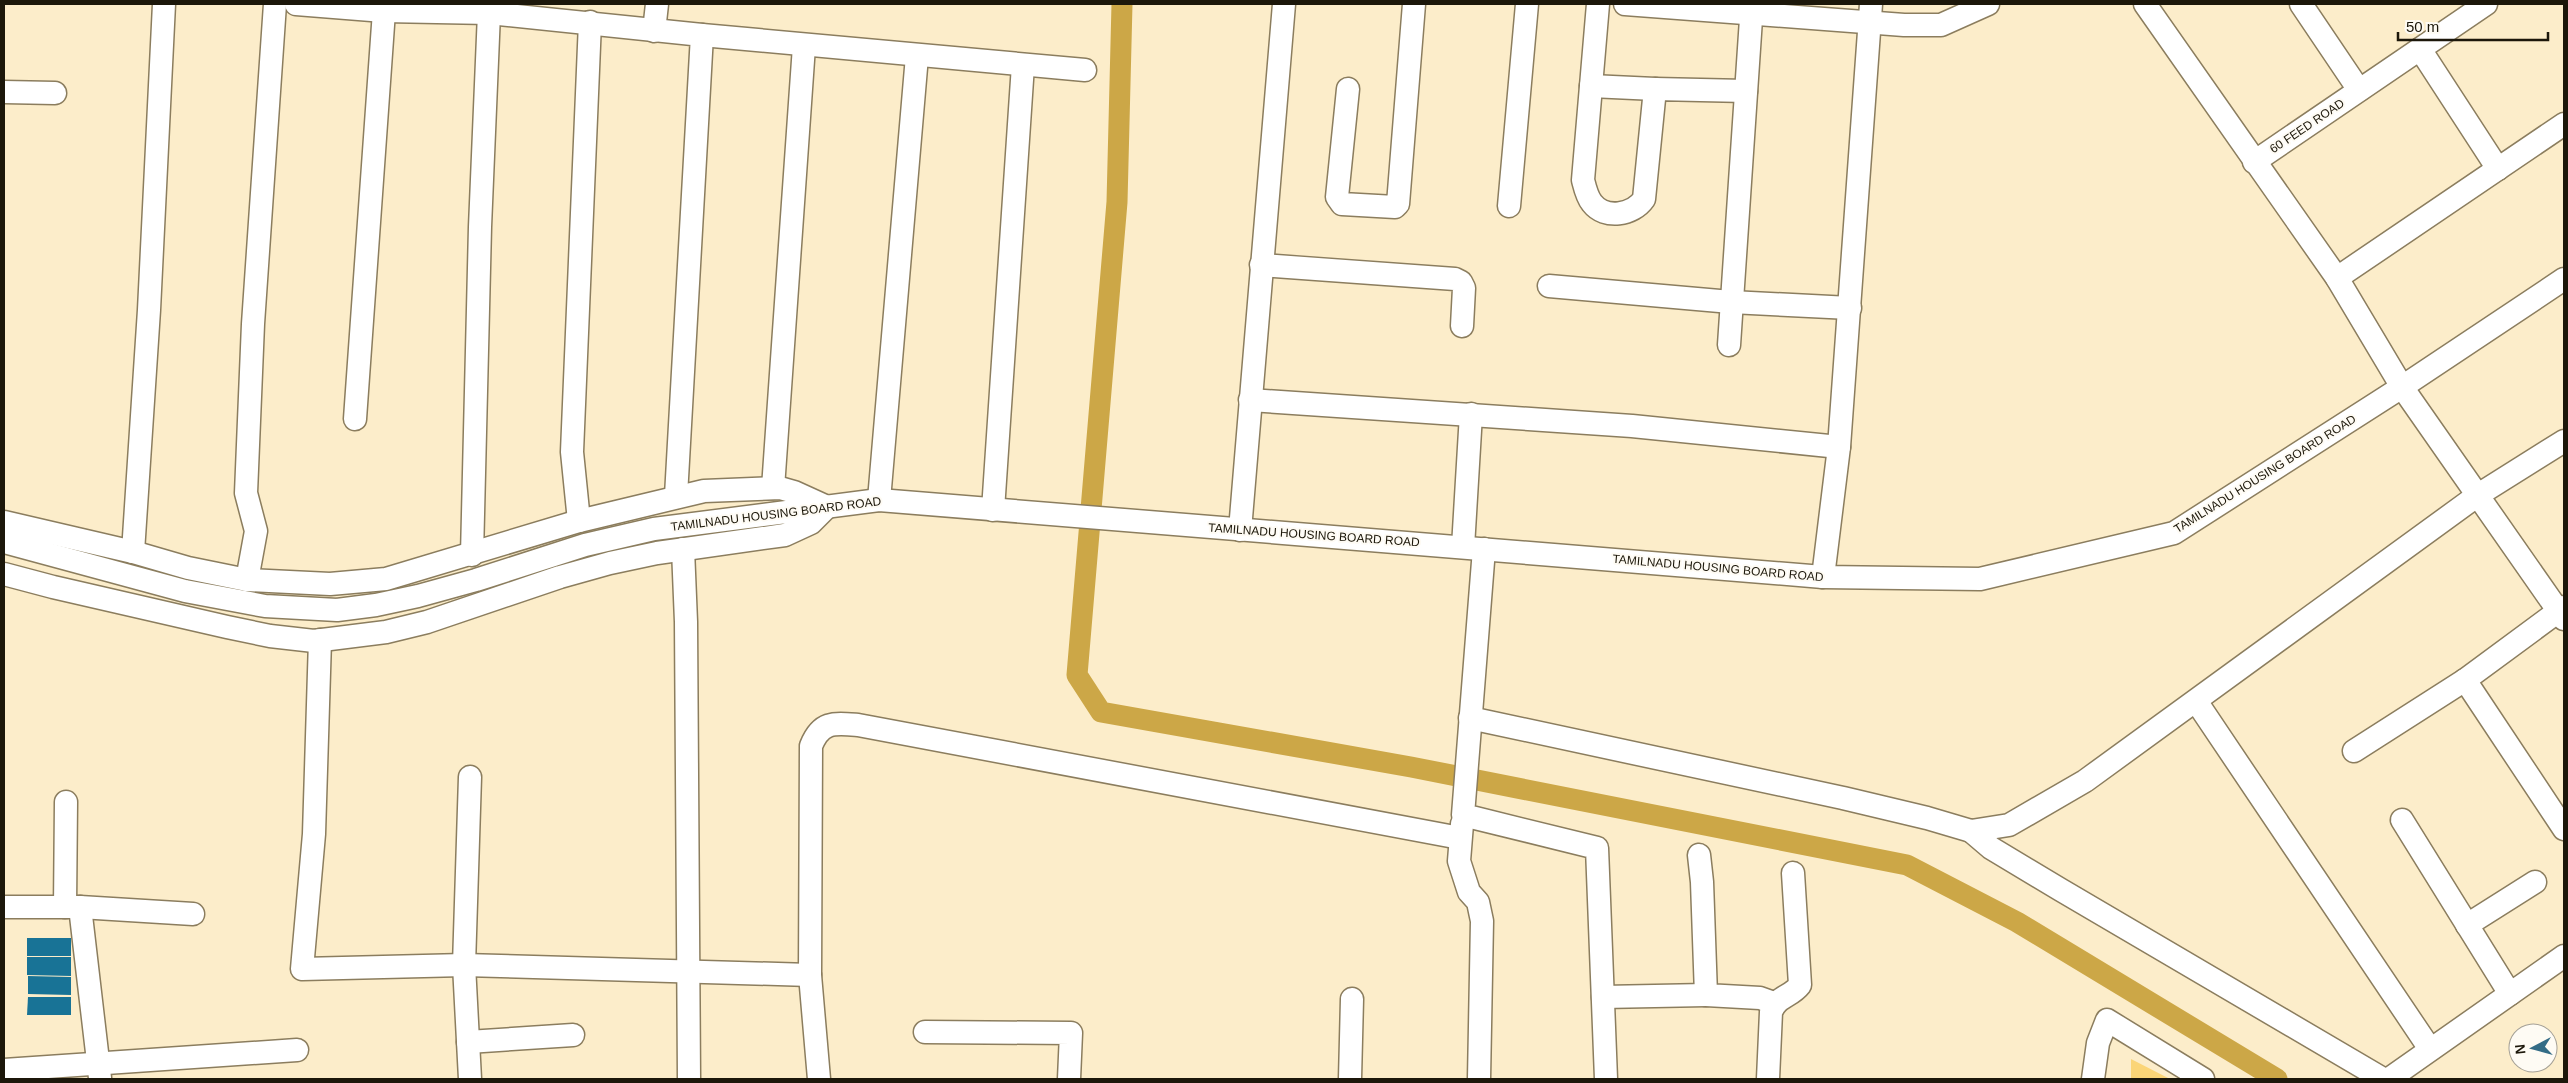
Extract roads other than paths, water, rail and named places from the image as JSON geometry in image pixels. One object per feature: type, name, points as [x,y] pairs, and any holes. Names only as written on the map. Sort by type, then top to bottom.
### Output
[{"type":"street","points":[[133,552],[149,310],[164,4]]},
{"type":"street","points":[[247,580],[256,531],[246,494],[253,324],[275,4]]},
{"type":"street","points":[[296,4],[384,11],[489,14],[590,22],[654,31],[804,46],[1085,70]]},
{"type":"street","points":[[654,31],[656,4]]},
{"type":"street","points":[[1240,530],[1284,4]]},
{"type":"street","points":[[1348,89],[1337,197],[1342,204],[1395,207],[1398,204],[1414,4]]},
{"type":"street","points":[[1508,206],[1527,4]]},
{"type":"street","points":[[1598,4],[1583,180],[1591,203],[1600,211],[1628,213],[1639,208],[1644,200],[1655,89]]},
{"type":"street","points":[[1625,4],[1870,12],[1941,24],[1988,4]]},
{"type":"street","points":[[2144,4],[2337,278],[2402,387],[2562,612],[2465,680],[2354,750]]},
{"type":"street","points":[[2302,4],[2360,90]]},
{"type":"street","name":"60 FEED ROAD","points":[[2254,162],[2486,4]]},
{"type":"street","points":[[1729,345],[1752,8]]},
{"type":"street","points":[[355,419],[384,11]]},
{"type":"street","points":[[1823,577],[1840,447],[1870,12]]},
{"type":"street","points":[[472,555],[480,227],[489,14]]},
{"type":"street","points":[[579,521],[572,452],[590,22]]},
{"type":"street","points":[[676,496],[702,35]]},
{"type":"street","points":[[772,488],[804,46]]},
{"type":"street","points":[[2420,48],[2498,169]]},
{"type":"street","points":[[879,500],[917,56]]},
{"type":"street","points":[[993,510],[1023,65]]},
{"type":"street","points":[[1591,86],[1746,91]]},
{"type":"street","points":[[4,92],[55,93]]},
{"type":"street","points":[[2337,278],[2564,124]]},
{"type":"street","points":[[1262,265],[1455,279],[1461,282],[1464,288],[1462,326]]},
{"type":"street","name":"TAMILNADU HOUSING BOARD ROAD","points":[[4,542],[185,590],[265,606],[337,610],[376,605],[418,596],[620,536],[654,528],[879,500],[1823,577],[1980,579],[2174,533],[2402,387],[2564,279]]},
{"type":"street","points":[[1549,286],[1731,302],[1850,308]]},
{"type":"street","points":[[1250,400],[1632,426],[1840,447]]},
{"type":"street","points":[[1470,414],[1474,548],[1470,718],[1459,861],[1469,892],[1478,902],[1482,922],[1479,1079]]},
{"type":"street","points":[[1971,832],[2009,825],[2085,781],[2478,495],[2564,441]]},
{"type":"street","points":[[4,522],[133,552],[188,568],[247,580],[330,584],[386,579],[472,555],[579,521],[676,496],[726,489],[772,488],[794,492],[827,507],[811,523],[786,535],[683,549],[610,563],[560,577],[427,622],[386,632],[320,640],[270,636],[53,587],[4,574]]},
{"type":"street","points":[[683,549],[686,622],[689,1079]]},
{"type":"street","points":[[320,640],[314,834],[302,969],[464,965],[810,975]]},
{"type":"street","points":[[2465,680],[2564,829]]},
{"type":"street","points":[[2196,701],[2430,1050]]},
{"type":"street","points":[[1470,718],[1843,798],[1927,818],[1971,832],[1991,848],[2053,886],[2383,1079]]},
{"type":"street","points":[[819,1079],[810,975],[811,746],[815,735],[824,727],[835,723],[868,727],[1460,838]]},
{"type":"street","points":[[470,777],[464,965],[470,1079]]},
{"type":"street","points":[[66,802],[73,907],[99,1072]]},
{"type":"street","points":[[1463,807],[1597,848],[1606,1079]]},
{"type":"street","points":[[2402,820],[2510,994]]},
{"type":"street","points":[[1699,855],[1702,882],[1706,995]]},
{"type":"street","points":[[1768,1079],[1769,1031],[1774,1003],[1783,996],[1794,993],[1800,985],[1793,873]]},
{"type":"street","points":[[2467,925],[2535,882]]},
{"type":"street","points":[[4,907],[73,907],[193,914]]},
{"type":"street","points":[[2388,1079],[2564,956]]},
{"type":"street","points":[[1603,996],[1706,995],[1760,998],[1774,1003]]},
{"type":"street","points":[[1350,1079],[1352,999]]},
{"type":"street","points":[[2093,1079],[2098,1043],[2108,1020],[2203,1079]]},
{"type":"street","points":[[925,1032],[1071,1033],[1069,1079]]},
{"type":"street","points":[[468,1042],[573,1035]]},
{"type":"street","points":[[4,1070],[99,1072],[297,1050]]},
{"type":"waterway","points":[[1122,4],[1117,202],[1077,675],[1101,712],[1411,767],[1907,865],[2017,922],[2277,1079]]}]
